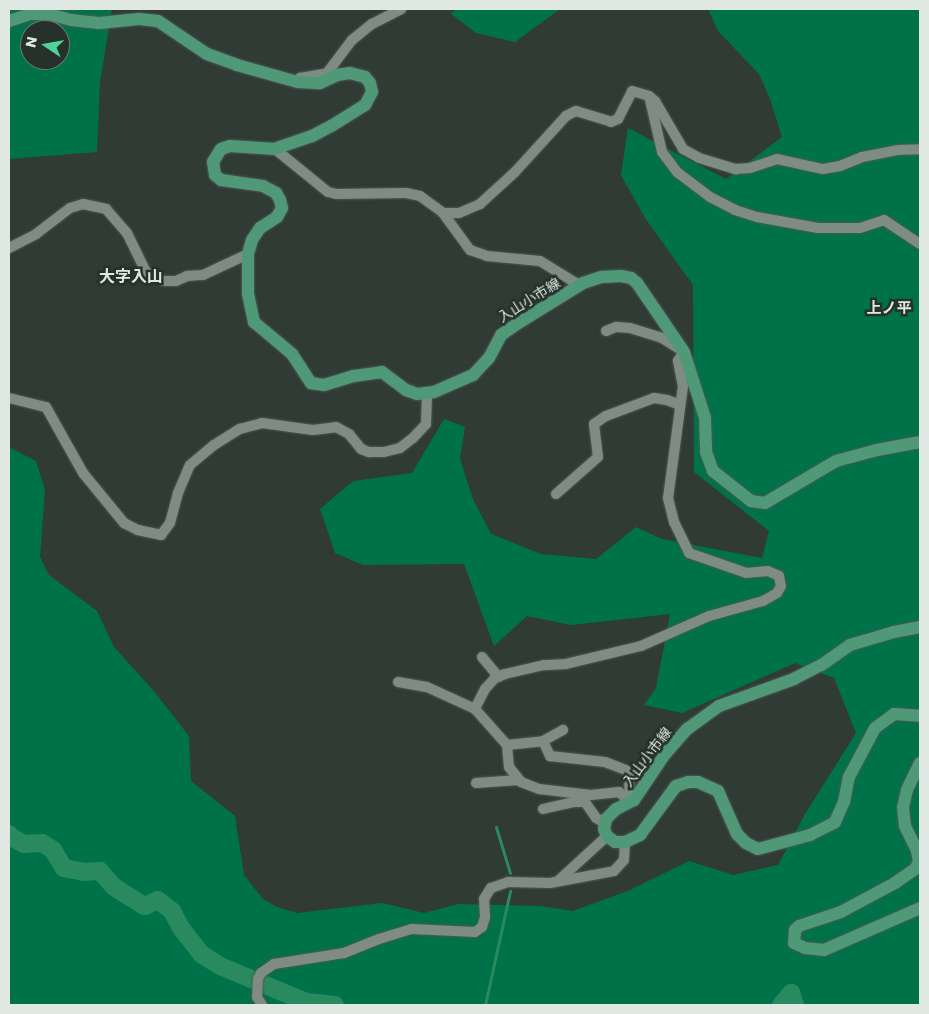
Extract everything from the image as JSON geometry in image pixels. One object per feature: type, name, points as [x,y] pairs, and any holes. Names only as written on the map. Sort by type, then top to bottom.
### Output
[{"type":"main road","points":[[9,21],[31,14],[49,14],[71,20],[99,23],[139,20],[158,21],[207,54],[237,65],[298,82],[320,84],[337,75],[350,73],[365,77],[370,83],[372,92],[365,105],[331,126],[312,136],[275,149],[230,146],[221,149],[213,162],[216,175],[221,180],[263,186],[276,193],[280,200],[282,208],[277,218],[260,228],[252,240],[248,254],[248,294],[254,322],[292,354],[311,384],[324,386],[354,376],[382,372],[406,390],[418,394],[427,393]]},
{"type":"main road","name":"入山小市線","points":[[427,393],[473,375],[489,358],[500,336],[579,285],[602,277],[621,276],[630,278],[637,283],[684,352],[705,418],[706,452],[713,471],[751,501],[765,503],[836,461],[877,450],[920,442]]},
{"type":"main road","name":"入山小市線","points":[[605,823],[606,818],[616,809],[634,800],[663,756],[687,729],[720,706],[821,666],[850,645],[894,632],[920,627]]},
{"type":"main road","points":[[605,823],[604,830],[607,836],[615,842],[625,842],[640,835],[676,786],[688,782],[698,782],[718,790],[737,834],[746,843],[758,849],[810,835],[835,822],[844,802],[849,777],[875,728],[894,714],[920,716]]},
{"type":"main road","points":[[920,763],[907,790],[903,807],[905,826],[920,862],[915,869],[895,883],[841,912],[799,926],[795,930],[794,943],[805,948],[824,950],[920,908]]},
{"type":"street","points":[[298,82],[300,78],[327,73],[352,40],[372,24],[401,9]]},
{"type":"street","points":[[443,213],[459,213],[480,204],[515,172],[566,116],[576,111],[611,122],[618,119],[632,91],[649,96],[655,101],[683,149],[699,158],[736,169],[750,168],[777,159],[823,169],[840,166],[862,156],[897,150],[920,149]]},
{"type":"street","points":[[649,96],[662,152],[677,172],[710,197],[735,210],[757,217],[818,228],[860,228],[884,220],[920,244]]},
{"type":"street","points":[[275,149],[328,192],[337,194],[406,192],[420,196],[443,213],[458,232],[465,245],[478,254],[540,261],[579,285]]},
{"type":"street","points":[[9,248],[36,234],[70,208],[83,204],[106,209],[127,233],[146,272],[163,281],[176,282],[187,276],[203,275],[248,254]]},
{"type":"street","points":[[475,709],[485,689],[499,676],[641,646],[709,616],[763,601],[777,593],[781,586],[779,576],[768,571],[746,573],[689,553],[674,522],[668,498],[683,386],[678,360],[684,352],[662,338],[630,328],[616,328],[606,331]]},
{"type":"street","points":[[9,398],[46,407],[83,473],[124,523],[138,530],[161,535],[170,523],[178,493],[190,465],[214,445],[240,429],[262,423],[313,430],[336,427],[349,434],[361,449],[369,452],[384,452],[400,448],[426,424],[427,393]]},
{"type":"street","points":[[556,494],[598,457],[594,424],[606,416],[654,398],[680,405]]},
{"type":"street","points":[[482,657],[499,676]]},
{"type":"street","points":[[398,682],[427,687],[475,709],[507,745],[509,767],[519,780],[539,789],[591,795],[618,792],[630,802]]},
{"type":"street","points":[[507,745],[543,741],[563,730]]},
{"type":"street","points":[[543,741],[550,756],[605,762],[626,770],[629,776],[630,802]]},
{"type":"street","points":[[476,783],[519,780]]},
{"type":"street","points":[[543,809],[573,802],[585,802],[596,818],[605,823]]},
{"type":"street","points":[[558,881],[607,836]]},
{"type":"street","points":[[262,1005],[257,997],[258,979],[261,972],[274,964],[344,953],[379,938],[412,929],[475,932],[482,927],[486,917],[484,898],[491,888],[508,882],[558,881],[614,871],[624,860],[625,842]]},
{"type":"green space","points":[[9,9],[112,9],[100,82],[97,152],[9,159]]},
{"type":"green space","points":[[456,9],[560,9],[515,42],[476,33],[451,14]]},
{"type":"green space","points":[[708,9],[920,9],[920,1005],[9,1005],[9,447],[36,461],[45,489],[40,557],[49,575],[97,611],[114,647],[153,690],[189,736],[191,781],[235,816],[244,875],[263,899],[277,907],[297,913],[382,903],[424,913],[458,904],[540,906],[573,911],[630,890],[689,861],[733,875],[778,865],[805,814],[856,733],[834,678],[795,663],[682,713],[644,705],[656,688],[670,614],[571,625],[527,616],[494,646],[464,564],[363,565],[335,553],[320,509],[353,481],[412,473],[444,419],[465,427],[460,459],[473,499],[491,534],[541,554],[596,559],[636,527],[662,539],[762,558],[769,531],[694,472],[693,285],[645,218],[621,175],[628,128],[726,179],[782,137],[770,99],[759,74],[718,31]]},
{"type":"waterway","points":[[496,827],[510,873]]},
{"type":"waterway","points":[[9,834],[24,844],[42,843],[53,850],[64,868],[84,872],[100,871],[114,887],[145,906],[158,900],[172,911],[181,928],[201,954],[220,966],[306,1002],[335,1005]]},
{"type":"waterway","points":[[485,1005],[510,891]]},
{"type":"waterway","points":[[781,1005],[791,993],[795,1005]]},
{"type":"district","name":"大字入山","points":[[131,277]]},
{"type":"district","name":"上ノ平","points":[[889,308]]}]
